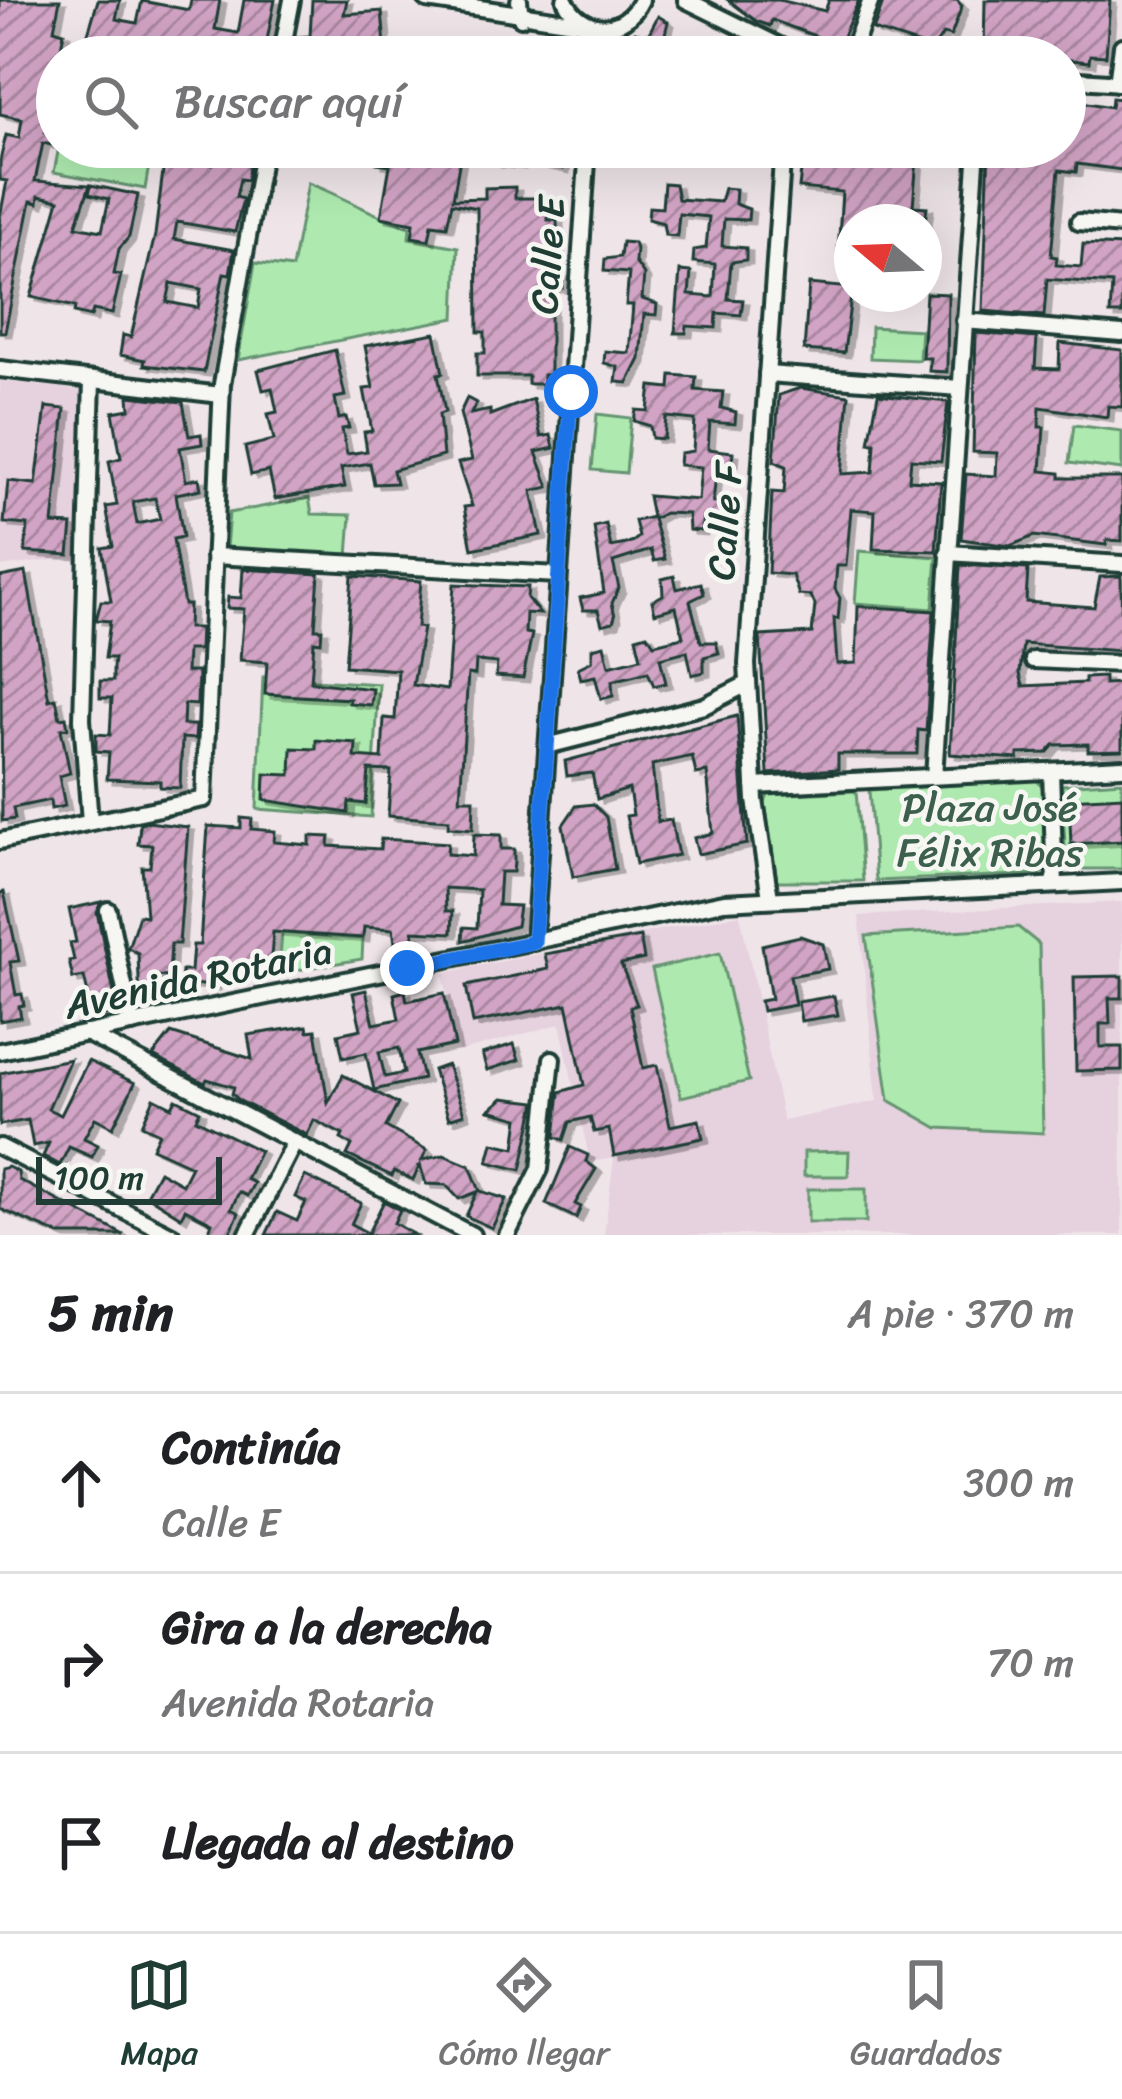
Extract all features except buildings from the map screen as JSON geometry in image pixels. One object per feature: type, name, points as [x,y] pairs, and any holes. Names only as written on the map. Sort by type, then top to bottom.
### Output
[{"type":"street","points":[[285,36],[292,0]]},
{"type":"street","points":[[427,0],[592,26],[626,21],[641,0]]},
{"type":"street","points":[[519,0],[521,18]]},
{"type":"street","points":[[565,0],[592,26],[593,36]]},
{"type":"street","points":[[686,0],[755,36]]},
{"type":"street","points":[[858,36],[871,0]]},
{"type":"street","points":[[1086,81],[1120,83],[1122,46]]},
{"type":"street","points":[[0,841],[204,799],[221,395],[260,168]]},
{"type":"street","name":"Calle E","points":[[534,942],[587,168]]},
{"type":"street","name":"Calle F","points":[[770,898],[754,785],[747,684],[782,168]]},
{"type":"street","points":[[934,776],[975,168]]},
{"type":"street","points":[[1079,222],[1122,226]]},
{"type":"street","points":[[964,321],[1122,334]]},
{"type":"street","points":[[0,369],[221,395]]},
{"type":"street","points":[[767,374],[960,388]]},
{"type":"street","points":[[90,822],[82,719],[92,380]]},
{"type":"street","points":[[948,553],[1122,564]]},
{"type":"street","points":[[214,556],[559,575]]},
{"type":"street","points":[[1033,660],[1122,664]]},
{"type":"street","points":[[547,746],[704,706],[747,684]]},
{"type":"street","points":[[754,785],[1122,767]]},
{"type":"street","points":[[1051,771],[1055,885]]},
{"type":"street","name":"Avenida Rotaria","points":[[0,1052],[707,905],[1122,882]]},
{"type":"street","points":[[109,910],[132,1024]]},
{"type":"street","points":[[86,1033],[472,1235]]},
{"type":"street","points":[[507,1235],[541,1168],[552,1059]]},
{"type":"street","points":[[247,1235],[294,1143]]},
{"type":"street","points":[[0,1147],[172,1235]]},
{"type":"shaded area","points":[[0,381],[84,391],[77,557],[0,567]]},
{"type":"shaded area","points":[[1122,902],[1122,1235],[604,1235],[614,1158],[590,1162],[560,1024],[458,1052],[443,973],[740,914],[783,1121],[877,1101],[859,916]]},
{"type":"green space","points":[[55,168],[148,168],[145,189],[54,172]]},
{"type":"green space","points":[[308,183],[410,227],[409,238],[458,247],[455,318],[238,360],[255,263],[292,268]]},
{"type":"green space","points":[[871,327],[921,330],[919,360],[870,358]]},
{"type":"green space","points":[[597,414],[631,418],[626,473],[592,470]]},
{"type":"green space","points":[[1074,425],[1122,431],[1122,470],[1069,463]]},
{"type":"green space","points":[[309,498],[312,514],[351,515],[348,557],[226,548],[229,513]]},
{"type":"green space","points":[[859,551],[937,557],[933,609],[855,603]]},
{"type":"green space","points":[[263,677],[379,684],[371,817],[257,809]]},
{"type":"green space","name":"Plaza José Félix Ribas","points":[[1037,780],[1043,788],[1047,861],[1041,874],[876,881],[869,790]]},
{"type":"green space","points":[[1122,781],[1122,869],[1066,869],[1062,785]]},
{"type":"green space","points":[[856,791],[863,881],[777,881],[765,803],[768,795]]},
{"type":"green space","points":[[1018,927],[1039,944],[1043,1133],[938,1128],[889,1100],[866,936]]},
{"type":"green space","points":[[282,933],[363,939],[362,959],[279,973]]},
{"type":"green space","points":[[720,953],[749,1081],[681,1097],[652,969]]},
{"type":"green space","points":[[849,1151],[848,1176],[804,1176],[804,1152]]},
{"type":"green space","points":[[808,1189],[866,1189],[866,1222],[808,1222]]},
{"type":"route","points":[[407,968],[534,942],[571,392]]}]
